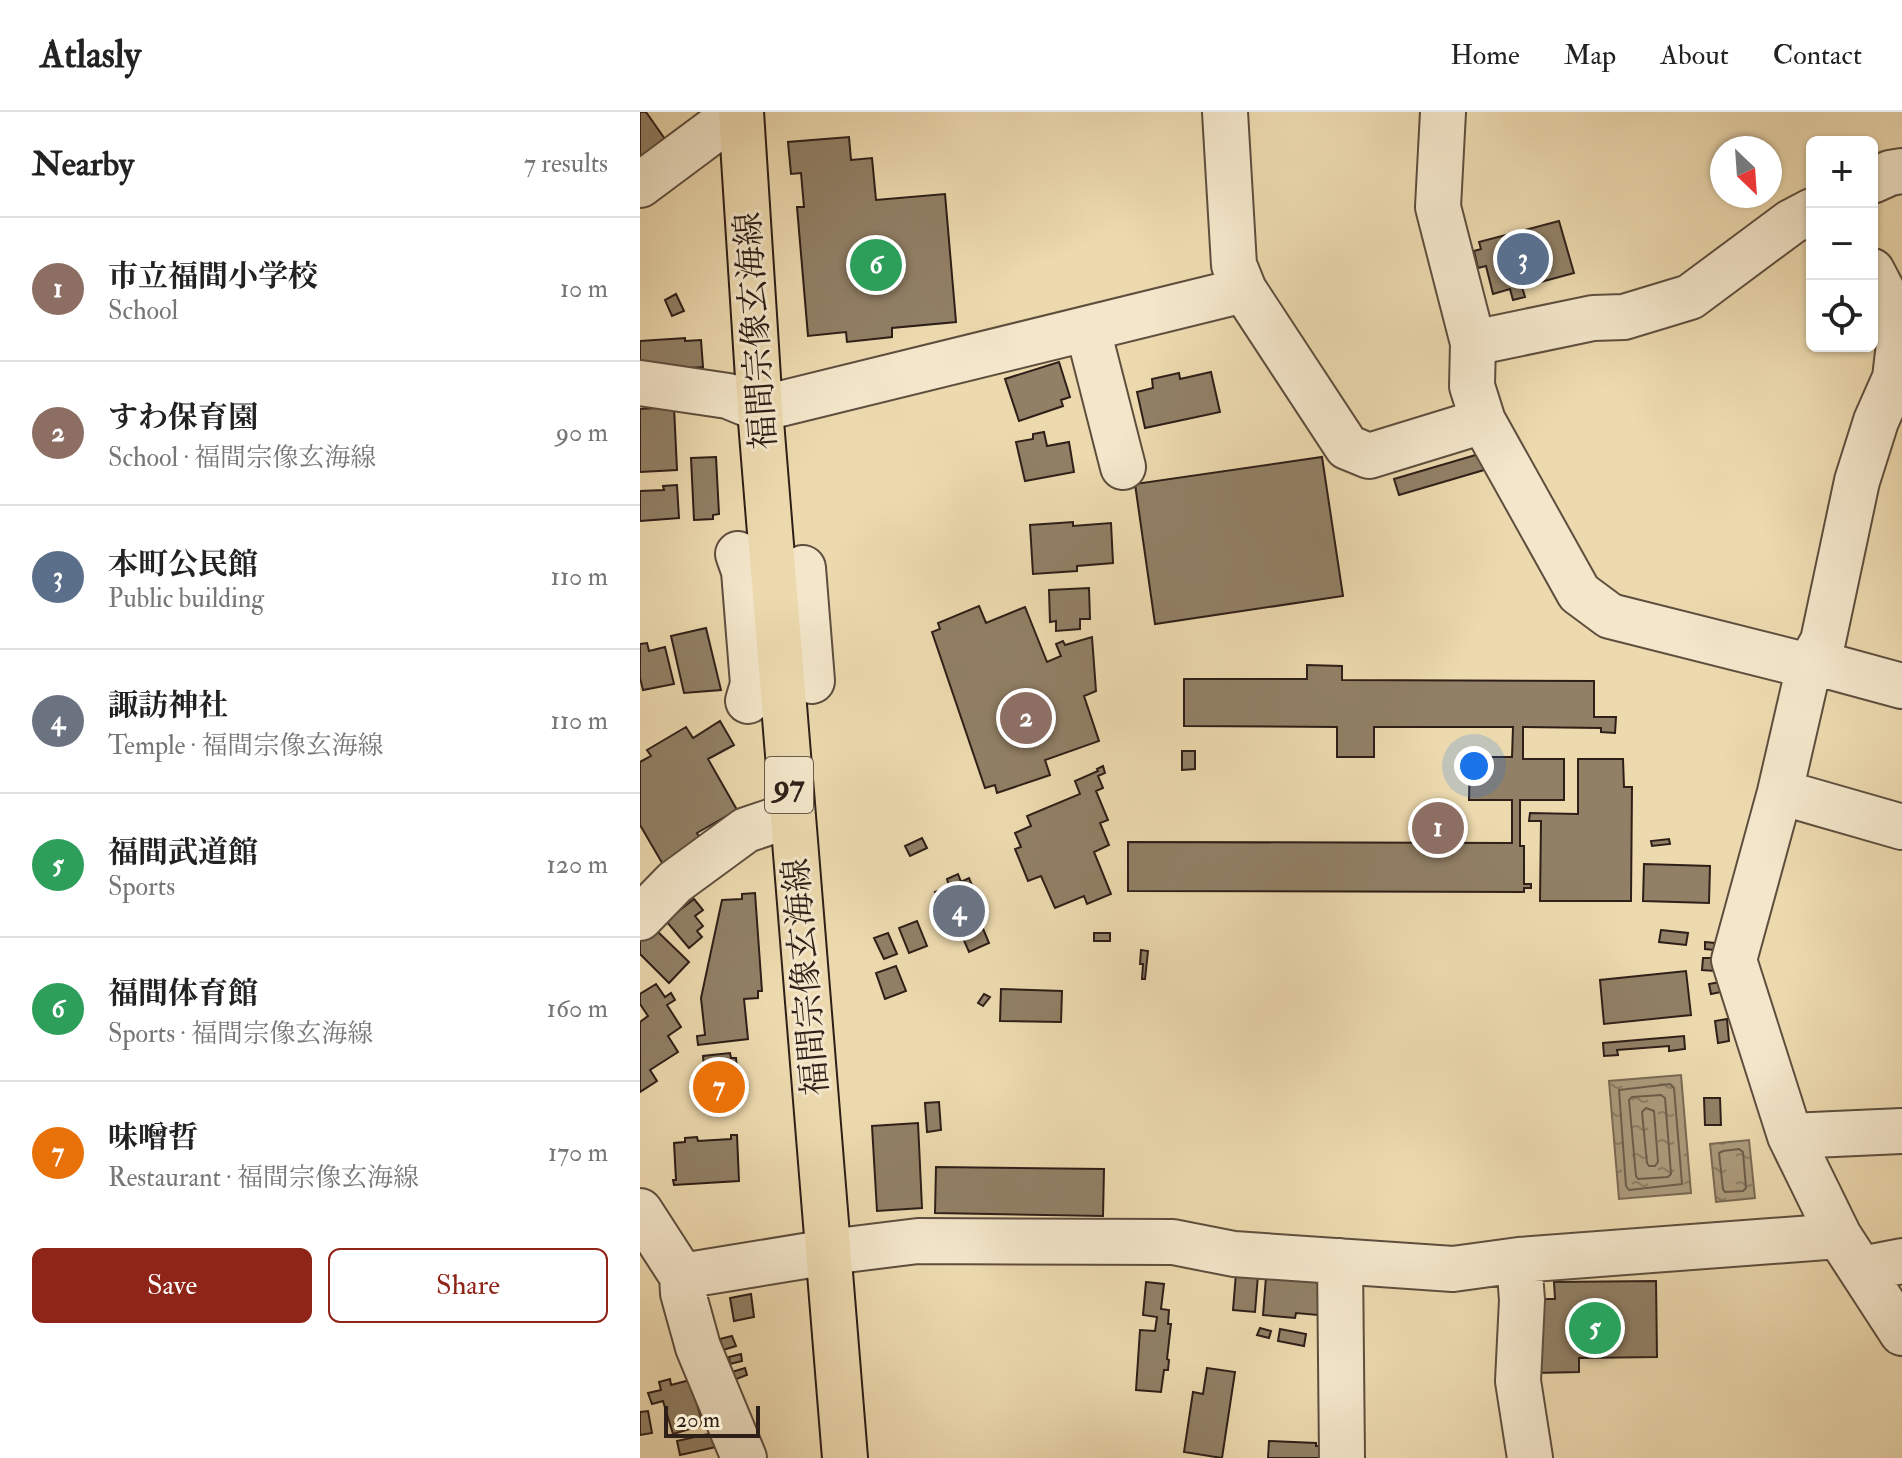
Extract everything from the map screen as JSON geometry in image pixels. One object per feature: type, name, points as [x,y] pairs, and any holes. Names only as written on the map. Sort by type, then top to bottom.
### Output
[{"type":"main road","name":"福間宗像玄海線","points":[[739,112],[791,815],[845,1458]]},
{"type":"street","points":[[640,185],[739,112]]},
{"type":"street","points":[[1225,112],[1234,265],[1244,290],[1347,447],[1369,456],[1483,421]]},
{"type":"street","points":[[1443,112],[1438,207],[1473,343],[1472,386],[1483,421],[1579,593],[1610,616],[1902,686]]},
{"type":"street","points":[[1878,178],[1902,171]]},
{"type":"street","points":[[1473,343],[1593,318],[1624,317],[1690,297],[1806,214]]},
{"type":"street","points":[[1877,280],[1896,317],[1899,344],[1895,378],[1876,421],[1857,481],[1823,641],[1809,666],[1780,792],[1734,960],[1790,1136],[1867,1255],[1902,1333]]},
{"type":"street","points":[[640,383],[728,396],[760,409],[1244,290]]},
{"type":"street","points":[[1088,330],[1123,467]]},
{"type":"street","points":[[738,554],[744,571],[753,684],[748,701]]},
{"type":"street","points":[[803,568],[812,681]]},
{"type":"street","points":[[749,627],[807,622]]},
{"type":"street","points":[[1780,792],[1902,827]]},
{"type":"street","points":[[640,918],[675,882],[746,830],[791,815]]},
{"type":"street","points":[[1790,1136],[1902,1131]]},
{"type":"street","points":[[640,1211],[682,1276],[683,1293],[698,1347],[744,1458]]},
{"type":"street","points":[[682,1276],[918,1241],[1173,1242],[1234,1254],[1453,1269],[1519,1260],[1867,1255]]},
{"type":"street","points":[[1519,1260],[1522,1300],[1518,1381],[1530,1458]]},
{"type":"street","points":[[1340,1261],[1342,1458]]},
{"type":"water","points":[[1681,1075],[1691,1193],[1619,1199],[1609,1081]]},
{"type":"water","points":[[1749,1140],[1755,1198],[1716,1202],[1710,1144]]},
{"type":"building","points":[[640,112],[646,112],[667,142],[640,160]]},
{"type":"building","points":[[849,137],[851,160],[872,158],[876,200],[945,194],[956,322],[892,328],[892,337],[847,342],[846,332],[808,336],[797,207],[804,207],[801,173],[791,174],[788,142]]},
{"type":"building","points":[[1559,221],[1574,273],[1522,287],[1525,297],[1513,300],[1510,289],[1493,294],[1486,266],[1478,268],[1474,251],[1481,249],[1479,242]]},
{"type":"building","points":[[676,294],[684,311],[672,316],[665,300]]},
{"type":"building","points":[[685,338],[685,341],[701,340],[703,367],[640,372],[640,341]]},
{"type":"building","points":[[1059,362],[1070,397],[1061,400],[1063,406],[1019,421],[1005,379]]},
{"type":"building","points":[[1211,372],[1220,412],[1145,428],[1137,392],[1153,388],[1152,379],[1179,373],[1180,379]]},
{"type":"building","points":[[674,407],[677,470],[640,472],[640,409]]},
{"type":"building","points":[[1044,432],[1047,446],[1069,442],[1074,472],[1025,481],[1016,442],[1033,439],[1033,434]]},
{"type":"building","points":[[1479,454],[1484,470],[1399,495],[1394,479]]},
{"type":"building","points":[[716,457],[719,514],[713,515],[713,519],[694,520],[691,458]]},
{"type":"building","points":[[1322,457],[1343,596],[1155,624],[1135,484]]},
{"type":"building","points":[[677,485],[679,518],[640,521],[640,491],[664,490],[663,486]]},
{"type":"building","points":[[1073,522],[1073,526],[1111,523],[1113,563],[1077,566],[1077,571],[1033,574],[1030,525]]},
{"type":"building","points":[[1089,588],[1090,619],[1080,619],[1080,629],[1056,631],[1056,621],[1050,622],[1049,590]]},
{"type":"building","points":[[979,606],[986,623],[1025,607],[1047,662],[1061,656],[1056,644],[1063,641],[1065,645],[1092,637],[1096,691],[1084,696],[1099,741],[1045,760],[1050,775],[997,793],[995,785],[985,788],[932,632],[940,629],[938,623]]},
{"type":"building","points":[[706,628],[721,690],[684,693],[671,636]]},
{"type":"building","points":[[647,643],[649,651],[665,647],[674,684],[643,690],[640,644]]},
{"type":"building","points":[[1307,665],[1342,666],[1342,680],[1594,681],[1594,717],[1616,717],[1615,733],[1601,732],[1601,728],[1523,727],[1523,759],[1564,759],[1564,800],[1520,800],[1524,884],[1531,884],[1531,888],[1524,888],[1524,892],[1128,891],[1128,842],[1512,843],[1512,800],[1469,800],[1470,757],[1512,757],[1513,727],[1374,727],[1374,757],[1337,757],[1337,727],[1184,726],[1184,679],[1307,679]]},
{"type":"building","points":[[720,721],[734,745],[708,759],[737,810],[697,833],[704,845],[665,868],[640,825],[640,762],[651,756],[647,750],[686,727],[693,738]]},
{"type":"building","points":[[1182,751],[1195,751],[1195,769],[1182,770]]},
{"type":"building","points":[[1578,759],[1623,759],[1624,787],[1632,787],[1631,901],[1540,901],[1541,821],[1529,821],[1530,813],[1578,814]]},
{"type":"building","points":[[1103,766],[1105,773],[1098,776],[1103,788],[1096,791],[1108,820],[1100,823],[1109,845],[1094,852],[1111,894],[1087,904],[1084,896],[1055,908],[1041,876],[1028,881],[1015,849],[1021,847],[1015,833],[1031,826],[1027,816],[1080,794],[1075,781]]},
{"type":"building","points":[[922,838],[927,848],[910,856],[905,846]]},
{"type":"building","points":[[1669,839],[1670,844],[1652,846],[1651,841]]},
{"type":"building","points":[[1644,864],[1710,866],[1709,903],[1643,901]]},
{"type":"building","points":[[958,874],[961,882],[969,878],[980,904],[974,907],[989,943],[969,952],[953,915],[946,918],[935,892],[949,886],[947,879]]},
{"type":"building","points":[[755,893],[762,991],[758,991],[758,998],[744,999],[748,1039],[698,1045],[697,1036],[705,1035],[701,998],[722,900],[742,899],[742,894]]},
{"type":"building","points":[[694,899],[703,910],[695,916],[703,926],[697,931],[702,937],[689,948],[666,921]]},
{"type":"building","points":[[917,921],[927,946],[909,953],[899,928]]},
{"type":"building","points":[[1661,930],[1688,933],[1686,945],[1659,942]]},
{"type":"building","points":[[657,931],[689,962],[669,983],[640,954],[640,941],[649,932],[653,936]]},
{"type":"building","points":[[888,933],[897,954],[884,959],[874,938]]},
{"type":"building","points":[[1094,933],[1110,933],[1110,941],[1094,941]]},
{"type":"building","points":[[1705,942],[1715,943],[1714,950],[1705,949]]},
{"type":"building","points":[[1141,950],[1148,951],[1145,979],[1142,979]]},
{"type":"building","points":[[1703,958],[1716,958],[1715,971],[1702,970]]},
{"type":"building","points":[[896,966],[906,991],[885,999],[876,973]]},
{"type":"building","points":[[1686,971],[1691,1015],[1604,1024],[1600,980]]},
{"type":"building","points":[[1720,982],[1721,992],[1711,994],[1709,984]]},
{"type":"building","points":[[656,984],[665,997],[671,993],[675,1000],[667,1005],[681,1027],[668,1036],[678,1052],[650,1070],[657,1081],[640,1092],[640,1022],[648,1016],[640,1004],[640,994]]},
{"type":"building","points":[[1001,989],[1062,991],[1061,1022],[1000,1021]]},
{"type":"building","points":[[984,994],[990,997],[983,1006],[978,1003]]},
{"type":"building","points":[[1727,1019],[1729,1041],[1718,1043],[1715,1021]]},
{"type":"building","points":[[1684,1036],[1685,1049],[1669,1051],[1669,1046],[1617,1050],[1618,1055],[1604,1056],[1603,1043]]},
{"type":"building","points":[[730,1053],[731,1058],[736,1058],[737,1069],[732,1070],[734,1104],[707,1107],[703,1056]]},
{"type":"building","points":[[1704,1098],[1720,1098],[1721,1125],[1705,1125]]},
{"type":"building","points":[[939,1102],[941,1130],[927,1132],[925,1103]]},
{"type":"building","points":[[918,1123],[922,1208],[877,1211],[872,1126]]},
{"type":"building","points":[[731,1135],[737,1135],[739,1181],[674,1185],[674,1143],[697,1137],[698,1141],[731,1139]]},
{"type":"building","points":[[936,1167],[1104,1169],[1103,1216],[935,1213]]},
{"type":"building","points":[[1236,1273],[1258,1275],[1255,1312],[1233,1310]]},
{"type":"building","points":[[1266,1277],[1321,1281],[1318,1315],[1296,1313],[1295,1318],[1263,1315]]},
{"type":"building","points":[[1656,1281],[1657,1357],[1579,1358],[1579,1372],[1535,1373],[1534,1299],[1555,1299],[1554,1282]]},
{"type":"building","points":[[1146,1282],[1164,1284],[1161,1309],[1169,1310],[1168,1324],[1171,1324],[1168,1370],[1164,1370],[1161,1392],[1136,1390],[1140,1330],[1155,1331],[1157,1317],[1143,1315]]},
{"type":"building","points":[[751,1294],[754,1317],[734,1321],[730,1298]]},
{"type":"building","points":[[1260,1328],[1271,1331],[1269,1338],[1257,1335]]},
{"type":"building","points":[[1280,1329],[1306,1334],[1304,1346],[1278,1341]]},
{"type":"building","points":[[732,1336],[736,1346],[723,1350],[720,1339]]},
{"type":"building","points":[[741,1354],[742,1361],[730,1364],[729,1357]]},
{"type":"building","points":[[745,1368],[747,1375],[734,1380],[732,1372]]},
{"type":"building","points":[[1207,1368],[1235,1372],[1222,1458],[1184,1452],[1193,1392],[1203,1394]]},
{"type":"building","points":[[670,1379],[671,1385],[690,1380],[703,1425],[673,1434],[663,1401],[652,1404],[648,1393],[661,1390],[659,1382]]},
{"type":"building","points":[[648,1411],[652,1433],[640,1435],[640,1412]]},
{"type":"building","points":[[713,1433],[716,1447],[680,1455],[677,1441]]},
{"type":"building","points":[[1269,1441],[1327,1446],[1327,1458],[1268,1458]]},
{"type":"place","name":"本町公民館","points":[[1523,259]]},
{"type":"place","name":"福間体育館","points":[[876,265]]},
{"type":"place","name":"すわ保育園","points":[[1026,718]]},
{"type":"place","name":"市立福間小学校","points":[[1438,828]]},
{"type":"place","name":"諏訪神社","points":[[959,911]]},
{"type":"place","name":"味噌哲","points":[[719,1087]]},
{"type":"place","name":"福間武道館","points":[[1595,1328]]}]
